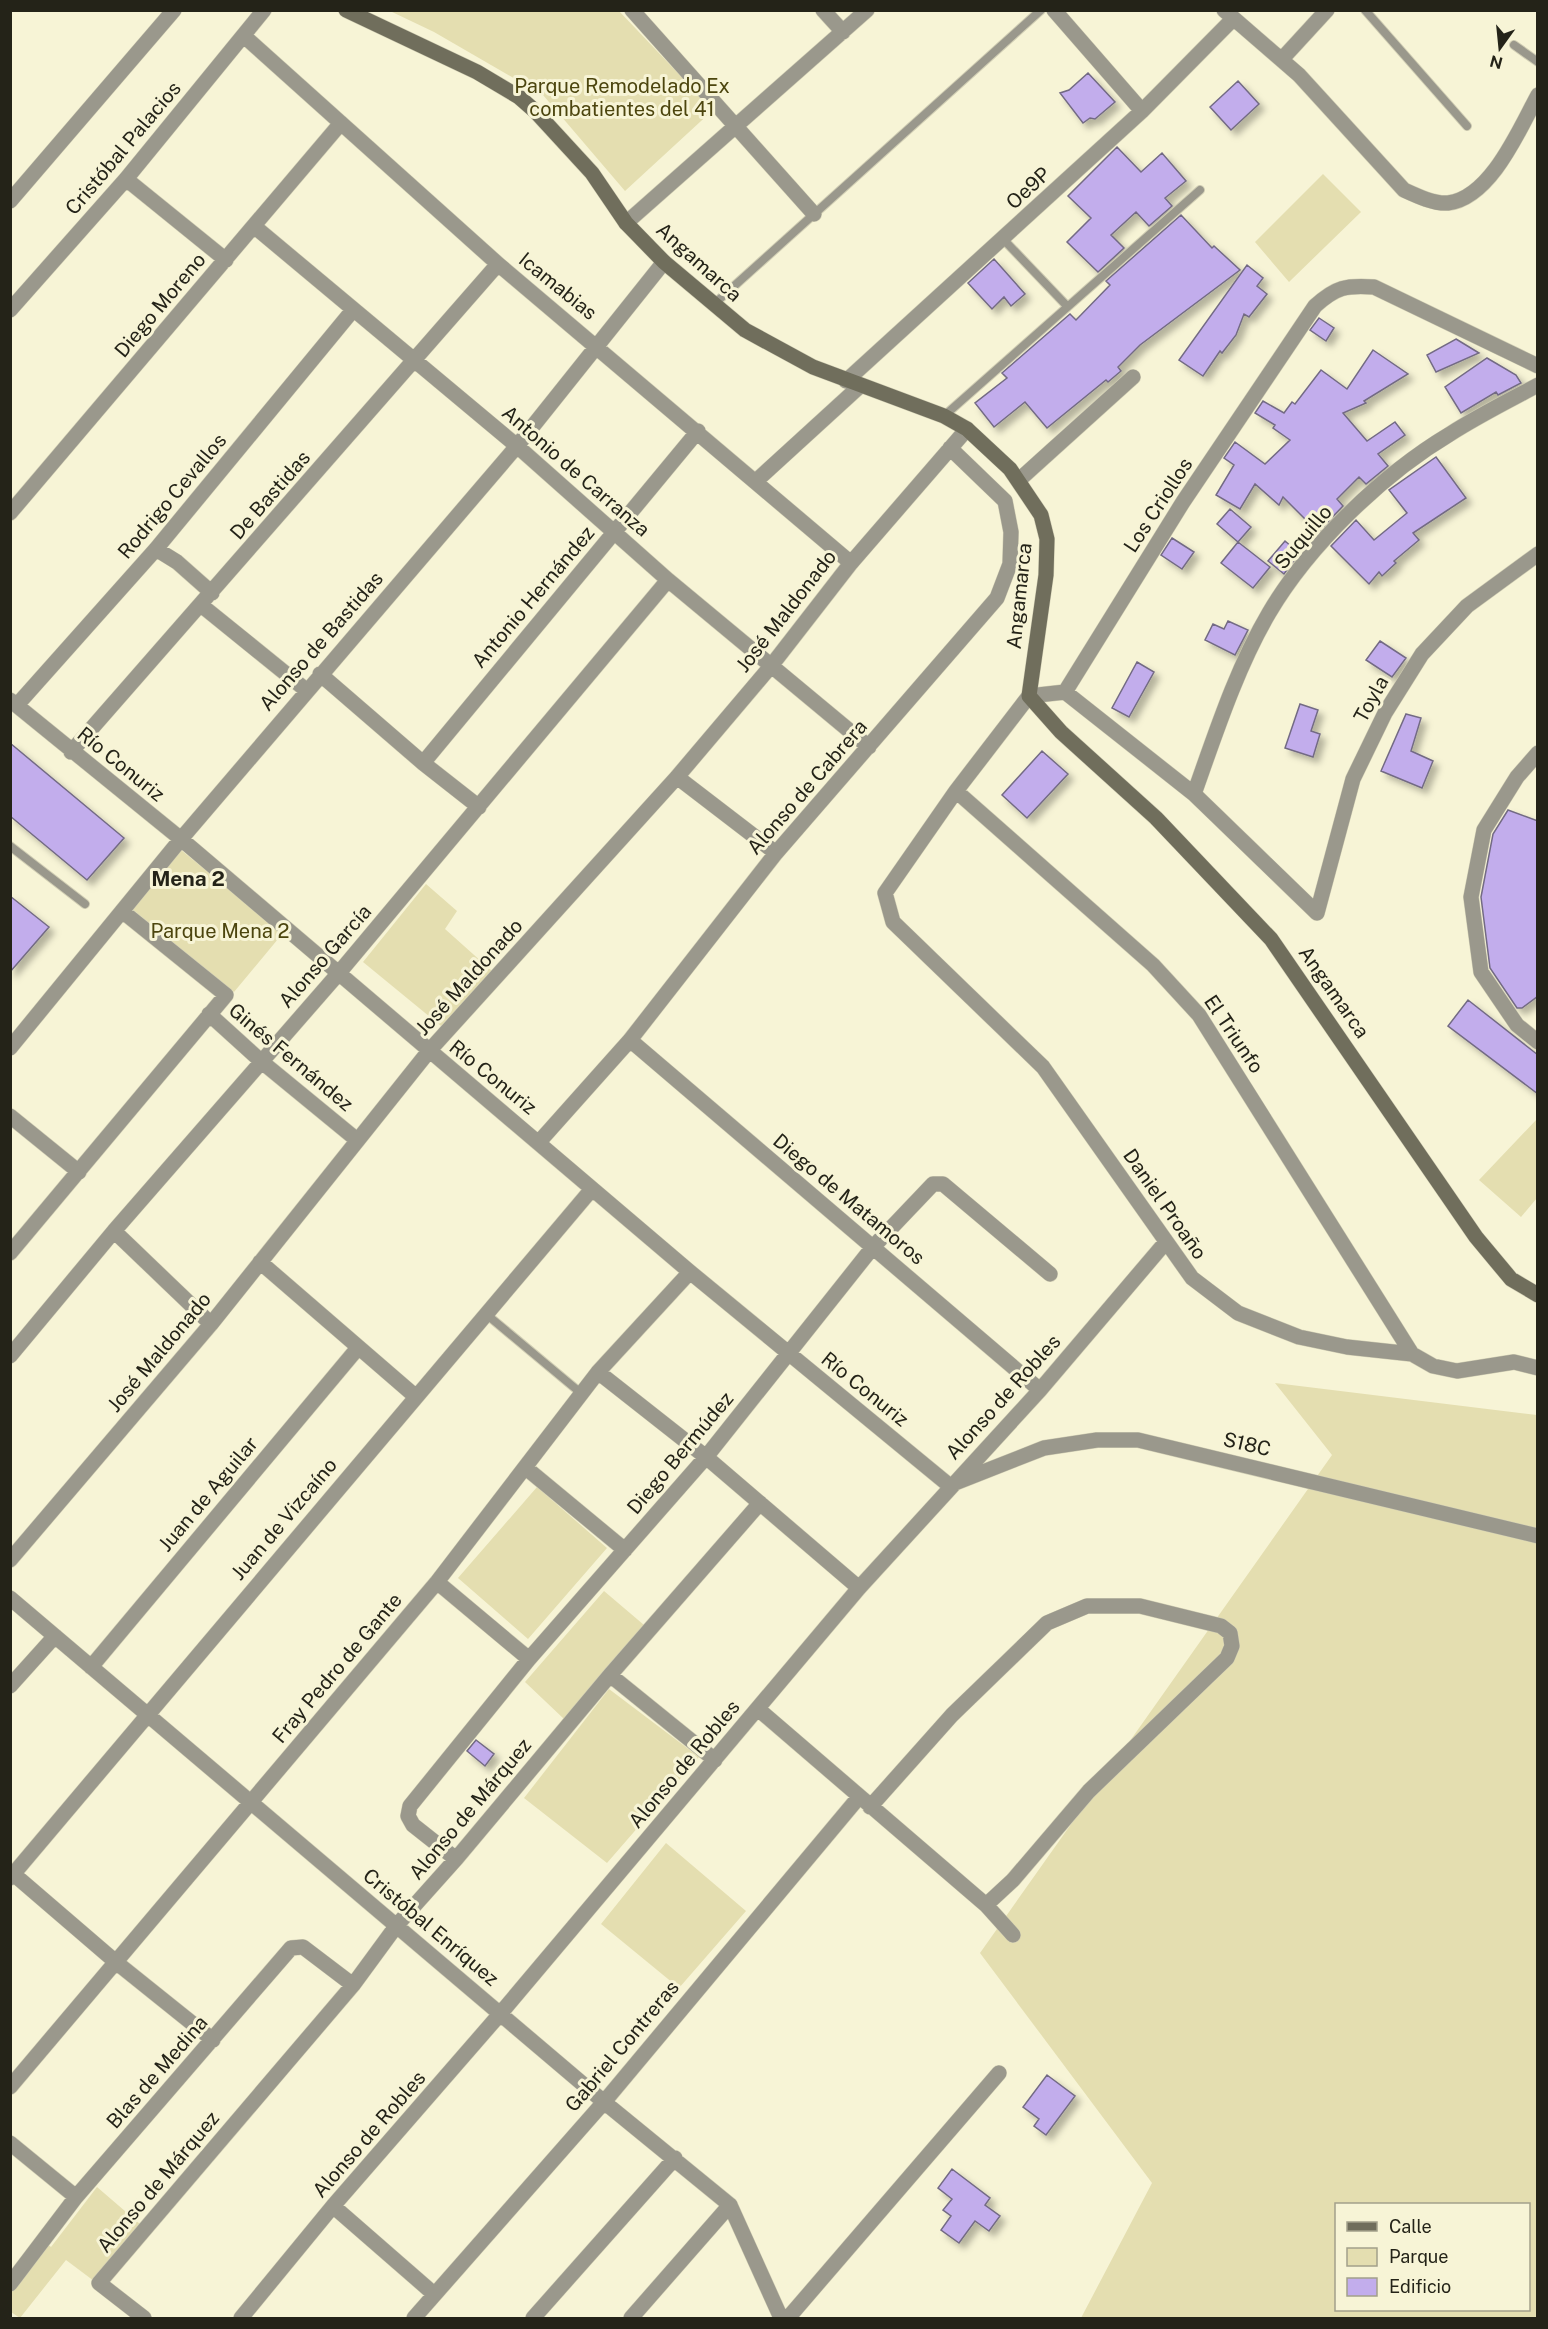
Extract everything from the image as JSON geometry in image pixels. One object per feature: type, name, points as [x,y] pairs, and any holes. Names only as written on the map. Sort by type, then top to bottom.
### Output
[{"type":"street","points":[[10,201],[174,10]]},
{"type":"street","name":"Cristóbal Palacios","points":[[10,310],[126,179],[264,10]]},
{"type":"street","name":"Angamarca","points":[[346,10],[477,72],[519,97],[535,111],[592,173],[626,223],[664,262],[745,330],[779,351],[853,384],[944,416],[967,429],[987,446],[1019,480],[1041,515],[1047,539],[1046,575],[1029,696],[1061,732],[1156,818],[1271,939],[1476,1237],[1511,1279],[1538,1295]]},
{"type":"street","points":[[632,10],[814,214]]},
{"type":"street","points":[[824,10],[843,32]]},
{"type":"street","points":[[626,223],[867,10]]},
{"type":"street","points":[[1054,10],[1142,111]]},
{"type":"street","points":[[1282,59],[1327,10]]},
{"type":"street","points":[[1228,15],[1282,59],[1404,190],[1423,198],[1448,203],[1472,194],[1501,162],[1538,95]]},
{"type":"street","name":"Oe9P","points":[[756,481],[1003,239],[1142,111],[1228,15]]},
{"type":"street","name":"Icamabias","points":[[244,36],[498,264],[698,431],[851,563]]},
{"type":"street","name":"Diego Moreno","points":[[10,513],[342,123]]},
{"type":"street","points":[[126,179],[226,260]]},
{"type":"street","name":"Antonio de Carranza","points":[[255,227],[517,446],[668,580],[869,747]]},
{"type":"street","name":"Alonso de Bastidas","points":[[10,1048],[306,690],[517,446],[664,262]]},
{"type":"street","name":"De Bastidas","points":[[71,752],[415,362],[498,264]]},
{"type":"street","name":"Los Criollos","points":[[1065,692],[1183,502],[1316,306],[1332,291],[1353,285],[1374,286],[1538,366]]},
{"type":"street","name":"Rodrigo Cevallos","points":[[14,702],[156,549],[353,310]]},
{"type":"street","points":[[1019,480],[1132,377]]},
{"type":"street","name":"Suquillo","points":[[1194,794],[1225,709],[1269,613],[1304,565],[1346,518],[1393,474],[1448,434],[1538,385]]},
{"type":"street","name":"José Maldonado","points":[[10,1560],[211,1324],[429,1051],[677,777],[771,666],[851,563],[967,429]]},
{"type":"street","name":"Antonio Hernández","points":[[423,763],[698,431]]},
{"type":"street","name":"Alonso de Cabrera","points":[[539,1142],[630,1040],[776,853],[997,598],[1010,564],[1011,532],[1005,501],[950,448]]},
{"type":"street","points":[[156,549],[177,562],[212,593]]},
{"type":"street","name":"Toyla","points":[[1194,794],[1317,913],[1353,779],[1384,713],[1422,654],[1467,606],[1538,554]]},
{"type":"street","name":"Alonso García","points":[[10,1356],[114,1231],[338,974],[668,580]]},
{"type":"street","points":[[201,606],[306,690]]},
{"type":"street","points":[[320,674],[423,763],[479,807]]},
{"type":"street","points":[[956,791],[1029,696],[1065,692],[1194,794]]},
{"type":"street","name":"Río Conuriz","points":[[14,702],[71,752],[181,839],[690,1272],[950,1486]]},
{"type":"street","points":[[1538,753],[1517,777],[1484,830],[1471,897],[1481,972],[1517,1025],[1538,1042]]},
{"type":"street","points":[[677,777],[776,853]]},
{"type":"street","name":"Daniel Proaño","points":[[956,791],[885,893],[886,904],[893,922],[1043,1067],[1165,1243],[1192,1278],[1238,1313],[1299,1337],[1347,1347],[1412,1354],[1432,1366],[1457,1371],[1514,1362],[1538,1368]]},
{"type":"street","name":"El Triunfo","points":[[956,791],[1153,965],[1199,1015],[1412,1354]]},
{"type":"street","name":"Ginés Fernández","points":[[122,911],[226,995],[209,1014],[261,1062],[357,1140]]},
{"type":"street","points":[[10,1253],[209,1014]]},
{"type":"street","name":"Diego de Matamoros","points":[[630,1040],[1040,1390]]},
{"type":"street","points":[[10,1116],[79,1172]]},
{"type":"street","name":"Diego Bermúdez","points":[[456,1859],[413,1826],[408,1816],[410,1806],[529,1659],[706,1457],[873,1247],[922,1194],[938,1182],[1050,1274]]},
{"type":"street","name":"Juan de Vizcaíno","points":[[12,1874],[592,1189]]},
{"type":"street","points":[[114,1231],[211,1324]]},
{"type":"street","name":"Alonso de Robles","points":[[242,2319],[333,2206],[500,2014],[859,1588],[1040,1390],[1165,1243]]},
{"type":"street","points":[[260,1262],[415,1396]]},
{"type":"street","name":"Fray Pedro de Gante","points":[[10,2087],[437,1582],[598,1372],[690,1272]]},
{"type":"street","name":"Juan de Aguilar","points":[[91,1666],[357,1348]]},
{"type":"street","points":[[598,1372],[706,1457],[859,1588]]},
{"type":"street","name":"S18C","points":[[950,1486],[1044,1448],[1097,1440],[1138,1440],[1538,1536]]},
{"type":"street","points":[[526,1468],[625,1550]]},
{"type":"street","name":"Alonso de Márquez","points":[[144,2319],[99,2283],[353,1985],[397,1925],[760,1503]]},
{"type":"street","points":[[437,1582],[529,1659]]},
{"type":"street","name":"Cristóbal Enríquez","points":[[10,1598],[604,2102],[730,2205],[781,2319]]},
{"type":"street","name":"Gabriel Contreras","points":[[414,2319],[865,1802],[1047,1623],[1087,1606],[1140,1606],[1221,1626],[1230,1633],[1232,1646],[1227,1658],[1089,1791],[1013,1880],[986,1905]]},
{"type":"street","points":[[10,1686],[55,1636]]},
{"type":"street","points":[[610,1675],[715,1760]]},
{"type":"street","points":[[758,1709],[986,1905],[1013,1935]]},
{"type":"street","points":[[12,1874],[213,2040]]},
{"type":"street","name":"Blas de Medina","points":[[10,2284],[76,2198],[291,1948],[303,1947],[353,1985]]},
{"type":"street","points":[[788,2319],[999,2073]]},
{"type":"street","points":[[10,2143],[76,2198]]},
{"type":"street","points":[[533,2319],[675,2158]]},
{"type":"street","points":[[631,2319],[730,2205]]},
{"type":"street","points":[[333,2206],[434,2294]]},
{"type":"lane","points":[[713,305],[1041,10]]},
{"type":"lane","points":[[1365,10],[1467,126]]},
{"type":"lane","points":[[1514,45],[1538,63]]},
{"type":"lane","points":[[944,416],[1200,190]]},
{"type":"lane","points":[[1003,239],[1067,306]]},
{"type":"lane","points":[[10,846],[85,904]]},
{"type":"lane","points":[[486,1314],[582,1394]]},
{"type":"green space","name":"Parque Remodelado Ex combatientes del 41","points":[[390,11],[619,11],[713,110],[625,191],[543,95],[434,32]]},
{"type":"green space","points":[[1323,174],[1361,212],[1289,282],[1255,242]]},
{"type":"green space","name":"Parque Mena 2","points":[[181,850],[283,933],[234,992],[132,909]]},
{"type":"green space","points":[[426,884],[457,911],[445,929],[492,971],[441,1026],[363,962]]},
{"type":"green space","points":[[1537,1119],[1537,1198],[1521,1217],[1479,1180]]},
{"type":"green space","points":[[1275,1383],[1537,1415],[1537,2318],[1081,2318],[1152,2183],[980,1953],[1332,1455]]},
{"type":"green space","points":[[537,1487],[607,1548],[528,1639],[458,1578]]},
{"type":"green space","points":[[604,1591],[644,1625],[564,1719],[525,1682]]},
{"type":"green space","points":[[609,1689],[699,1757],[607,1863],[524,1798]]},
{"type":"green space","points":[[666,1843],[746,1911],[679,1988],[601,1924]]},
{"type":"green space","points":[[97,2187],[140,2224],[94,2281],[66,2260],[20,2318],[11,2312],[10,2289],[46,2243],[51,2247]]},
{"type":"building","points":[[1088,73],[1115,102],[1095,119],[1090,118],[1083,123],[1060,93],[1069,90]]},
{"type":"building","points":[[1238,81],[1259,104],[1231,130],[1210,107]]},
{"type":"building","points":[[1117,147],[1141,172],[1162,153],[1186,181],[1165,198],[1172,206],[1149,226],[1136,212],[1111,235],[1124,248],[1098,272],[1067,242],[1091,218],[1068,196]]},
{"type":"building","points":[[1181,215],[1212,248],[1214,246],[1240,270],[1140,345],[1118,367],[1121,371],[1108,382],[1106,380],[1047,428],[1025,402],[994,427],[975,403],[1007,378],[1002,373],[1070,314],[1076,320],[1110,285],[1106,281]]},
{"type":"building","points":[[994,259],[1025,294],[1011,306],[1004,297],[992,309],[968,283]]},
{"type":"building","points":[[1247,265],[1263,278],[1257,286],[1267,294],[1249,317],[1244,314],[1236,335],[1222,353],[1220,351],[1203,376],[1179,360]]},
{"type":"building","points":[[1319,318],[1334,328],[1326,341],[1310,330]]},
{"type":"building","points":[[1456,339],[1479,353],[1436,372],[1427,355]]},
{"type":"building","points":[[1373,350],[1408,374],[1364,401],[1366,403],[1343,413],[1367,441],[1395,422],[1405,435],[1378,454],[1388,466],[1366,484],[1359,477],[1337,499],[1343,506],[1318,532],[1283,497],[1279,505],[1255,484],[1240,509],[1216,495],[1234,465],[1224,458],[1235,442],[1265,464],[1290,440],[1273,428],[1275,425],[1255,413],[1263,401],[1284,413],[1292,402],[1295,404],[1321,370],[1347,389]]},
{"type":"building","points":[[1487,358],[1516,375],[1521,383],[1498,395],[1496,392],[1461,413],[1445,387]]},
{"type":"building","points":[[1436,457],[1466,498],[1413,533],[1419,540],[1394,561],[1396,563],[1382,576],[1379,572],[1369,584],[1331,546],[1356,520],[1374,540],[1407,513],[1389,490]]},
{"type":"building","points":[[1230,509],[1251,527],[1238,542],[1217,524]]},
{"type":"building","points":[[1172,538],[1194,552],[1182,569],[1161,555]]},
{"type":"building","points":[[1285,541],[1299,553],[1284,574],[1268,561]]},
{"type":"building","points":[[1238,542],[1270,567],[1253,588],[1221,563]]},
{"type":"building","points":[[1228,621],[1248,630],[1235,655],[1205,640],[1213,624],[1224,629]]},
{"type":"building","points":[[1380,641],[1406,658],[1392,677],[1366,660]]},
{"type":"building","points":[[1137,662],[1154,672],[1129,717],[1112,708]]},
{"type":"building","points":[[1300,704],[1318,710],[1311,731],[1320,734],[1313,757],[1285,748]]},
{"type":"building","points":[[1406,714],[1421,718],[1411,751],[1433,761],[1422,788],[1381,771]]},
{"type":"building","points":[[10,743],[124,838],[87,880],[10,816]]},
{"type":"building","points":[[1042,751],[1068,774],[1027,818],[1002,795]]},
{"type":"building","points":[[1508,810],[1538,821],[1538,996],[1522,1008],[1517,1008],[1490,968],[1481,897],[1493,834]]},
{"type":"building","points":[[10,896],[49,927],[10,972]]},
{"type":"building","points":[[1468,1000],[1538,1055],[1538,1094],[1448,1026]]},
{"type":"building","points":[[476,1740],[494,1754],[485,1766],[467,1751]]},
{"type":"building","points":[[1047,2075],[1075,2096],[1046,2135],[1034,2126],[1039,2119],[1023,2107]]},
{"type":"building","points":[[952,2169],[990,2198],[985,2205],[1000,2216],[989,2231],[975,2221],[959,2243],[941,2230],[951,2216],[943,2210],[952,2199],[938,2188]]},
{"type":"district","name":"Mena 2","points":[[188,879]]}]
